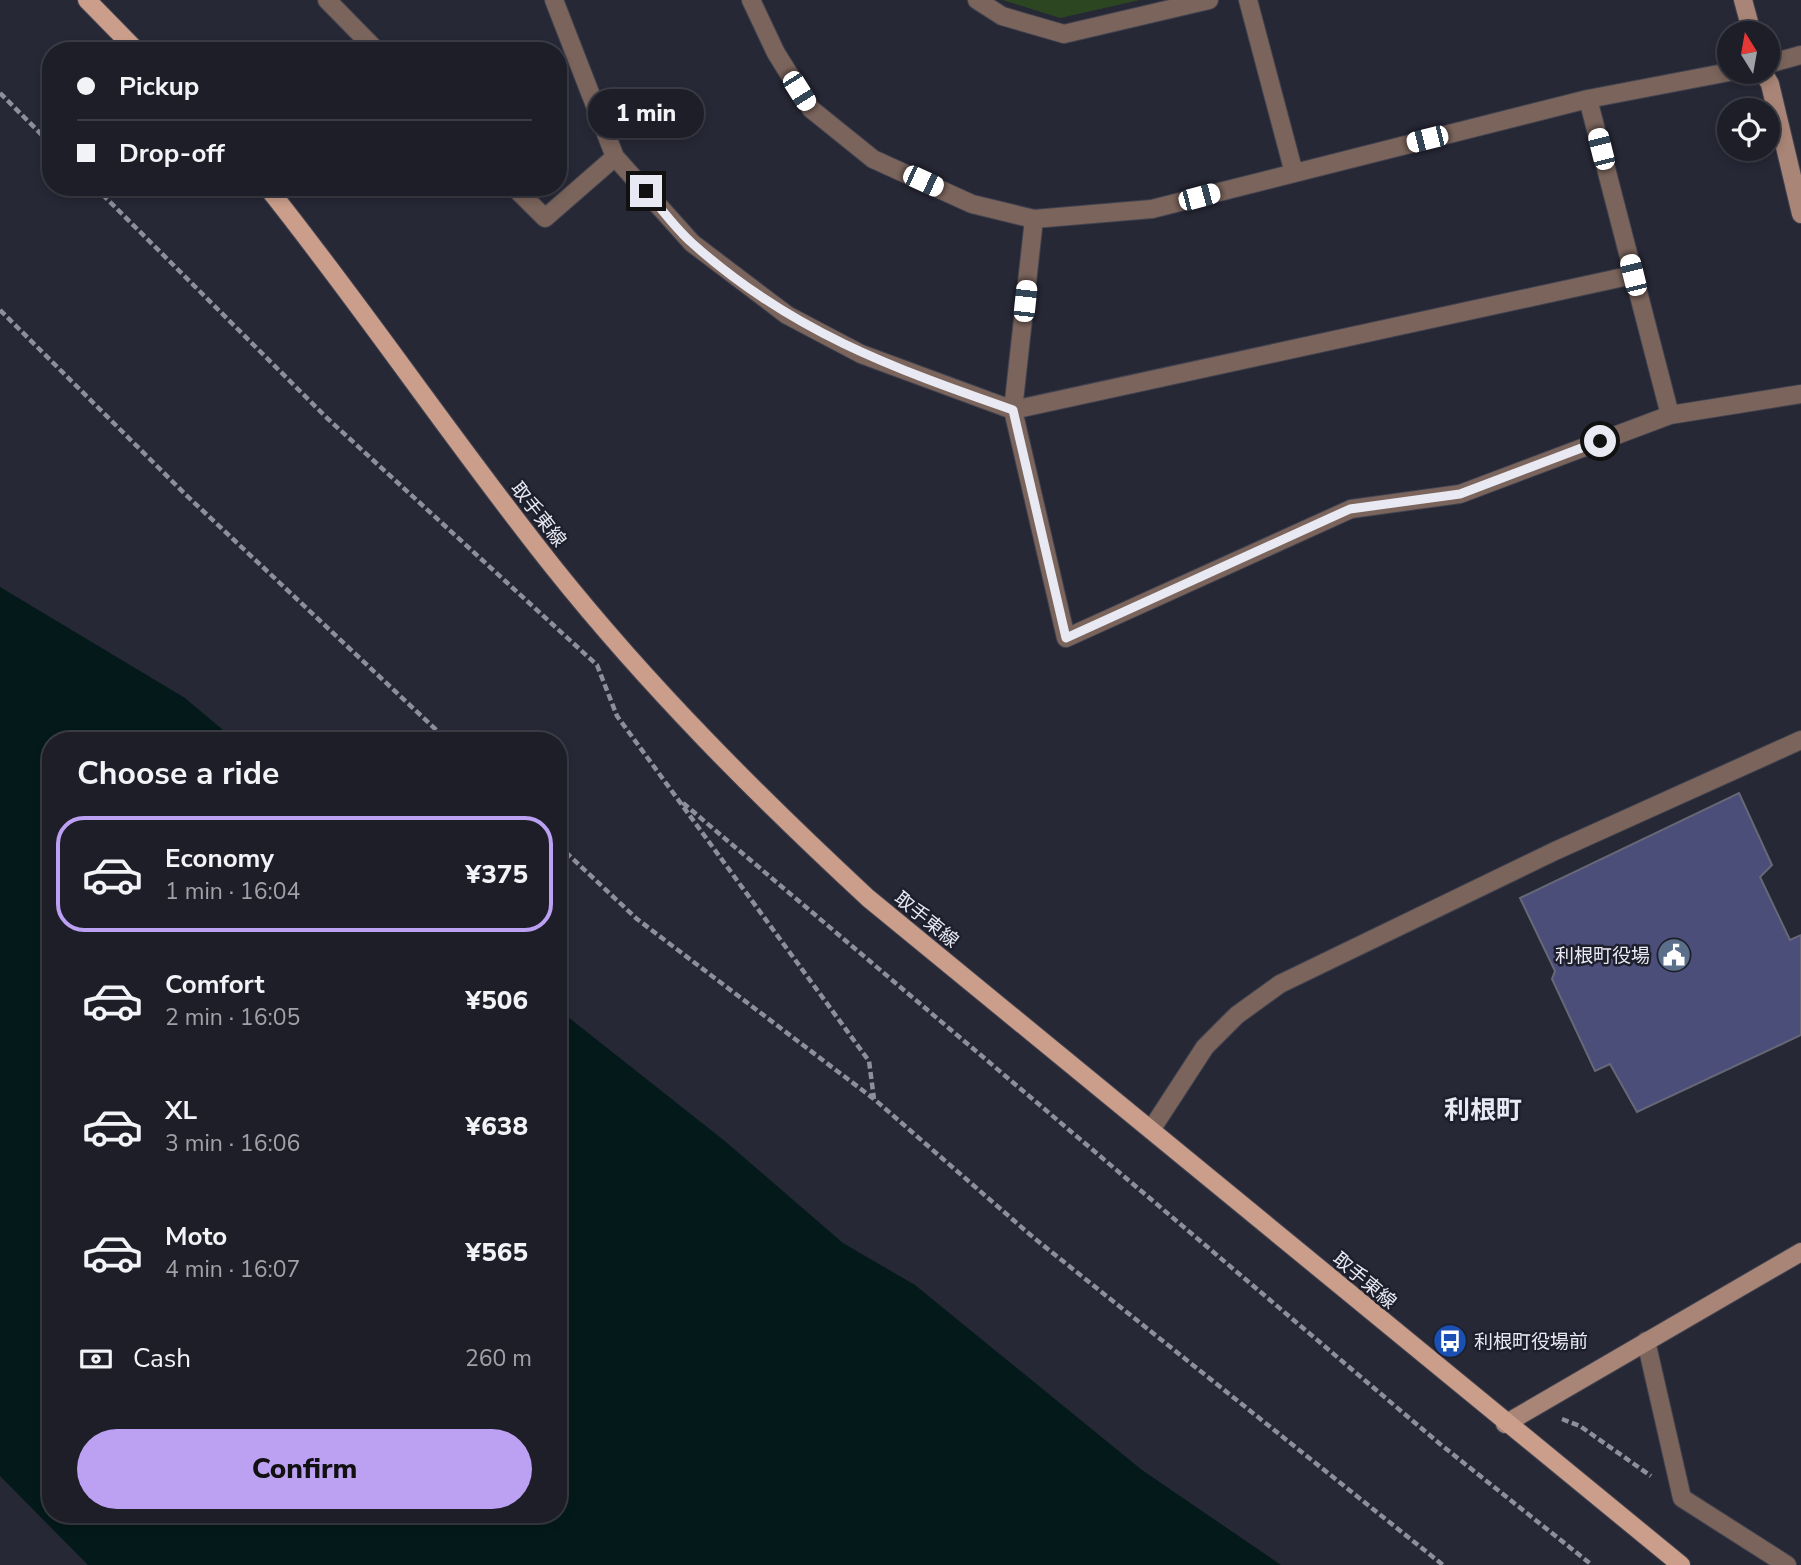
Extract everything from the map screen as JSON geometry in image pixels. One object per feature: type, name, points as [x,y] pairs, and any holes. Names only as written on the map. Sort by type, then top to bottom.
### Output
[{"type":"main road","points":[[87,0],[128,42]]},
{"type":"main road","name":"取手東線","points":[[274,196],[324,258],[555,570],[705,739],[779,816],[868,898],[1505,1424],[1681,1565]]},
{"type":"street","points":[[327,0],[368,42]]},
{"type":"street","points":[[554,0],[615,157],[692,243],[787,315],[861,354],[1013,410],[1633,275]]},
{"type":"street","points":[[751,0],[776,53],[811,109],[873,159],[972,204],[1034,219],[1152,209],[1588,99],[1717,74]]},
{"type":"street","points":[[977,0],[1002,16],[1064,34],[1209,0]]},
{"type":"street","points":[[1248,0],[1294,173]]},
{"type":"street","points":[[1743,0],[1749,21]]},
{"type":"street","points":[[1780,61],[1801,55]]},
{"type":"street","points":[[1770,84],[1801,214]]},
{"type":"street","points":[[1588,99],[1670,415]]},
{"type":"street","points":[[523,196],[545,218],[615,157]]},
{"type":"street","points":[[1034,219],[1013,410],[1066,638],[1350,509],[1460,494],[1670,415],[1801,394]]},
{"type":"street","points":[[1151,1130],[1205,1047],[1237,1014],[1280,984],[1555,851],[1801,740]]},
{"type":"street","points":[[1505,1424],[1801,1252]]},
{"type":"street","points":[[1646,1341],[1682,1498],[1787,1565]]},
{"type":"path","points":[[0,93],[42,135]]},
{"type":"path","points":[[104,196],[327,418],[597,666],[617,716],[869,1061],[874,1099]]},
{"type":"path","points":[[0,310],[185,494],[438,732]]},
{"type":"path","points":[[677,798],[1429,1435],[1592,1565]]},
{"type":"path","points":[[567,853],[637,919],[874,1099],[1034,1238],[1443,1565]]},
{"type":"path","points":[[1531,1408],[1580,1426],[1682,1498]]},
{"type":"green space","points":[[1003,0],[1140,0],[1060,18]]},
{"type":"shaded area","points":[[0,587],[185,698],[225,732],[42,732],[42,1518],[0,1476]]},
{"type":"shaded area","points":[[567,1016],[726,1142],[843,1243],[915,1285],[1142,1470],[1281,1565],[88,1565],[46,1523],[567,1523]]},
{"type":"building","name":"利根町役場","points":[[1739,793],[1772,865],[1760,877],[1790,940],[1801,935],[1801,1035],[1637,1112],[1610,1064],[1595,1071],[1552,979],[1555,971],[1520,898]]},
{"type":"place","name":"利根町役場","points":[[1674,955]]},
{"type":"place","name":"利根町役場前","points":[[1450,1341]]},
{"type":"district","name":"利根町","points":[[1483,1110]]},
{"type":"route","points":[[646,191],[692,243],[787,315],[861,354],[1013,410],[1066,638],[1350,509],[1460,494],[1600,441]]}]
